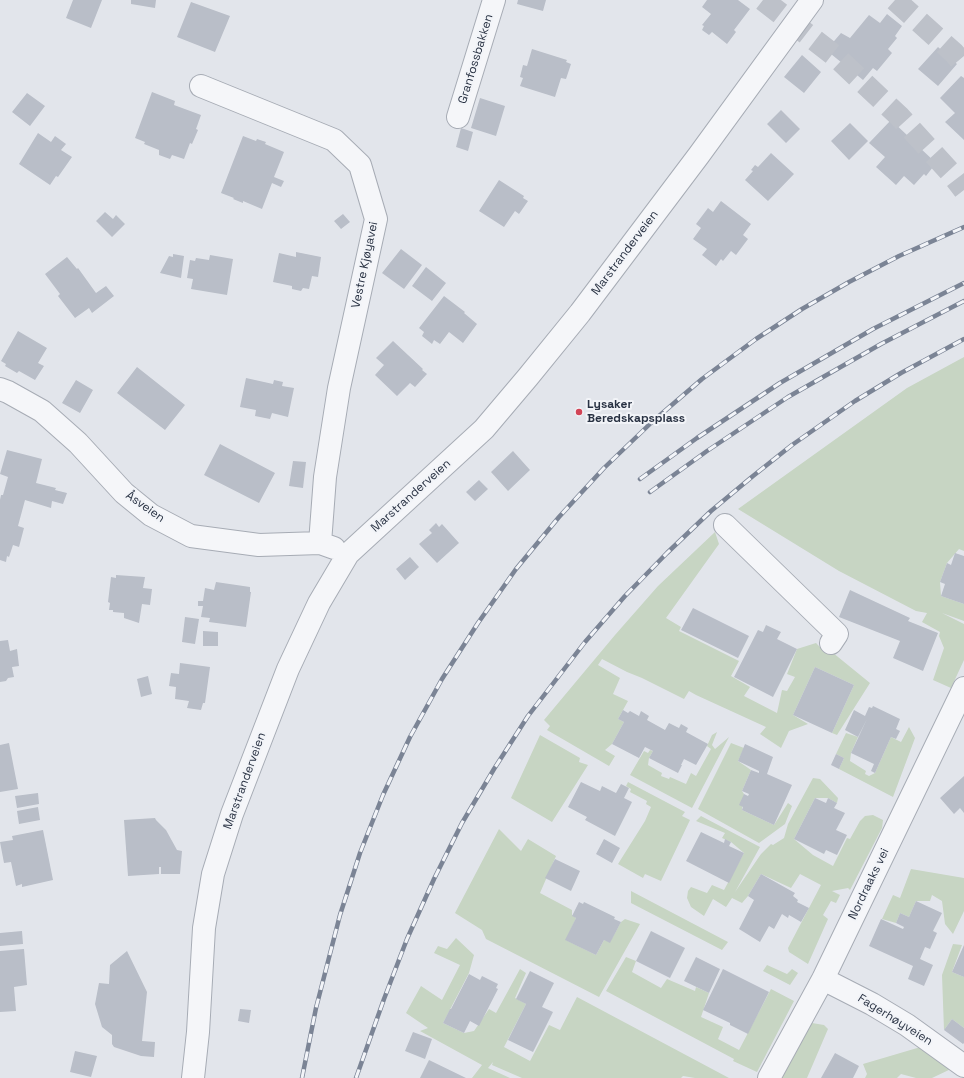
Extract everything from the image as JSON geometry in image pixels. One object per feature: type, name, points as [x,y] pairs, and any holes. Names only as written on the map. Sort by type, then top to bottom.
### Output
[{"type":"street","name":"Granfossbakken","points":[[458,117],[494,0]]},
{"type":"street","name":"Marstranderveien","points":[[193,1078],[198,1032],[204,928],[213,874],[232,814],[288,668],[319,603],[348,554],[484,429],[528,377],[580,313],[812,0]]},
{"type":"street","name":"Vestre Kjøyavei","points":[[201,86],[334,140],[360,165],[376,219],[339,388],[325,477],[320,543]]},
{"type":"street","name":"Åsveien","points":[[0,389],[42,411],[78,443],[124,493],[151,515],[191,536],[259,544],[320,543],[348,554]]},
{"type":"street","points":[[725,525],[837,634],[831,643]]},
{"type":"street","name":"Nordraaks vei","points":[[770,1078],[823,979],[964,688]]},
{"type":"street","name":"Fagerhøyveien","points":[[823,979],[872,1004],[907,1025],[964,1066]]},
{"type":"green space","points":[[964,357],[964,551],[959,549],[947,563],[940,582],[941,596],[964,604],[964,621],[942,613],[964,624],[964,660],[951,688],[933,680],[944,648],[939,636],[940,632],[922,622],[927,613],[916,611],[839,571],[738,509],[907,388]]},
{"type":"green space","points":[[715,532],[719,544],[666,618],[681,627],[679,631],[739,661],[731,676],[750,687],[744,696],[777,713],[782,690],[787,691],[795,677],[787,674],[797,649],[816,643],[823,650],[827,648],[870,683],[837,735],[832,733],[854,685],[815,667],[793,715],[808,724],[789,731],[781,748],[760,734],[766,727],[689,691],[684,699],[602,659],[598,665],[620,678],[613,694],[628,701],[618,719],[624,722],[612,744],[605,750],[615,756],[609,766],[547,730],[550,726],[544,720],[615,635],[658,586]]},
{"type":"green space","points":[[909,727],[915,738],[893,797],[839,769],[844,758],[836,754],[846,733],[858,737],[851,753],[850,761],[866,771],[865,774],[869,776],[875,773],[891,737],[901,742]]},
{"type":"green space","points":[[717,732],[712,745],[715,749],[729,737],[692,808],[630,775],[644,751],[648,753],[650,750],[653,751],[649,758],[648,765],[662,773],[661,776],[669,779],[670,777],[686,784],[691,773],[696,776],[711,749],[707,746],[712,735]]},
{"type":"green space","points":[[540,735],[580,758],[579,762],[588,765],[552,822],[511,798]]},
{"type":"green space","points":[[731,743],[744,748],[738,761],[751,770],[742,791],[744,794],[742,810],[774,825],[788,803],[792,806],[785,824],[759,843],[698,809]]},
{"type":"green space","points":[[813,778],[820,779],[838,798],[837,803],[828,798],[815,798],[794,839],[813,855],[833,866],[847,838],[850,839],[860,821],[865,816],[873,815],[883,820],[882,828],[850,890],[848,888],[832,891],[840,895],[836,903],[831,901],[823,915],[828,919],[808,964],[789,952],[788,948],[821,885],[800,874],[791,888],[761,874],[742,903],[732,898],[726,907],[713,899],[704,916],[691,907],[687,898],[688,891],[691,887],[707,893],[712,885],[724,890],[744,853],[731,842],[722,838],[725,833],[696,821],[701,816],[760,847],[735,892],[761,854],[771,844],[773,845],[784,838],[788,824]]},
{"type":"green space","points":[[628,782],[685,812],[682,816],[690,820],[661,881],[645,874],[643,878],[618,864],[645,821],[651,807],[646,804],[647,801],[630,792],[631,789],[626,786]]},
{"type":"green space","points":[[499,829],[521,851],[528,839],[556,856],[540,893],[572,910],[572,915],[576,918],[566,940],[596,955],[604,940],[610,942],[621,922],[625,919],[640,924],[599,997],[486,939],[482,930],[455,913]]},
{"type":"green space","points":[[911,869],[964,878],[964,911],[953,934],[945,924],[942,901],[932,895],[930,901],[916,901],[909,917],[900,913],[896,923],[882,919],[893,895],[900,898]]},
{"type":"green space","points":[[631,891],[728,942],[722,950],[631,903]]},
{"type":"green space","points":[[456,938],[474,955],[469,973],[443,1023],[464,1033],[474,1031],[489,1009],[496,1013],[520,969],[526,973],[515,998],[526,1004],[504,1047],[530,1061],[549,1025],[560,1030],[577,997],[729,1078],[695,1078],[683,1076],[681,1078],[522,1078],[492,1065],[493,1062],[488,1068],[510,1078],[472,1078],[482,1065],[420,1031],[428,1028],[406,1013],[421,986],[442,1000],[460,965],[434,953],[438,946],[447,949]]},
{"type":"green space","points":[[953,944],[962,945],[952,972],[964,977],[964,1028],[952,1019],[944,1030],[942,975]]},
{"type":"green space","points":[[626,957],[636,961],[632,972],[661,988],[667,979],[695,991],[696,987],[709,993],[701,1017],[723,1027],[718,1039],[739,1050],[771,989],[794,1001],[757,1072],[733,1061],[734,1059],[606,991]]},
{"type":"green space","points":[[767,965],[787,974],[792,969],[798,973],[790,985],[763,971]]},
{"type":"green space","points":[[812,1023],[824,1025],[828,1029],[807,1078],[780,1078]]},
{"type":"green space","points":[[924,1046],[953,1068],[932,1078],[916,1078],[901,1074],[897,1078],[865,1078],[867,1074],[863,1064]]},
{"type":"building","points":[[73,0],[102,0],[91,28],[66,18]]},
{"type":"building","points":[[131,0],[156,0],[155,8],[131,4]]},
{"type":"building","points":[[518,0],[546,0],[543,11],[517,4]]},
{"type":"building","points":[[707,0],[738,0],[750,9],[734,30],[736,32],[727,44],[712,32],[709,35],[702,30],[704,26],[702,25],[711,14],[702,7]]},
{"type":"building","points":[[191,2],[230,16],[215,52],[177,37]]},
{"type":"building","points":[[887,14],[902,26],[895,36],[897,38],[888,49],[892,53],[877,71],[873,68],[863,80],[831,54],[833,51],[829,47],[841,33],[850,38],[869,15],[880,23]]},
{"type":"building","points":[[938,47],[957,64],[938,86],[918,69]]},
{"type":"building","points":[[532,49],[567,60],[566,62],[571,64],[566,79],[561,78],[555,97],[520,86],[523,78],[520,77],[523,65],[527,66]]},
{"type":"building","points":[[802,55],[821,72],[804,93],[784,77]]},
{"type":"building","points":[[961,76],[964,78],[964,140],[945,122],[955,113],[940,98]]},
{"type":"building","points":[[152,92],[175,101],[174,105],[201,115],[196,129],[198,130],[192,144],[190,143],[184,159],[172,155],[170,159],[159,155],[159,150],[144,144],[145,142],[135,138]]},
{"type":"building","points":[[27,93],[45,106],[30,126],[12,112]]},
{"type":"building","points":[[480,98],[505,106],[496,136],[471,128]]},
{"type":"building","points":[[781,110],[800,129],[786,143],[767,124]]},
{"type":"building","points":[[891,120],[908,136],[910,135],[920,145],[918,146],[935,162],[926,176],[924,174],[914,185],[904,176],[896,185],[876,167],[885,157],[869,143]]},
{"type":"building","points":[[850,123],[868,141],[849,160],[831,141]]},
{"type":"building","points":[[461,128],[473,132],[468,151],[456,147]]},
{"type":"building","points":[[38,133],[51,142],[55,136],[66,144],[61,150],[72,157],[58,177],[56,176],[50,185],[19,164]]},
{"type":"building","points":[[243,136],[256,141],[257,139],[266,142],[265,144],[284,152],[274,177],[284,181],[281,187],[272,183],[262,209],[243,201],[243,203],[221,193]]},
{"type":"building","points":[[771,153],[794,174],[768,201],[745,180],[753,171],[751,170],[755,165],[758,167]]},
{"type":"building","points":[[499,180],[524,196],[523,198],[528,201],[519,214],[515,211],[504,227],[479,211]]},
{"type":"building","points":[[721,201],[751,224],[743,235],[748,239],[736,255],[731,251],[723,261],[721,259],[716,266],[702,255],[707,249],[693,239],[701,228],[696,224],[708,208],[713,212]]},
{"type":"building","points":[[105,212],[113,219],[116,215],[125,224],[112,237],[96,221]]},
{"type":"building","points":[[343,214],[350,222],[341,229],[334,221]]},
{"type":"building","points":[[401,249],[422,265],[404,289],[382,273]]},
{"type":"building","points":[[296,252],[321,257],[318,277],[312,276],[309,289],[303,288],[301,291],[292,289],[292,286],[273,282],[279,253],[296,257]]},
{"type":"building","points":[[173,254],[184,256],[181,278],[160,273],[169,256],[173,257]]},
{"type":"building","points":[[210,255],[233,259],[227,295],[191,289],[193,279],[187,278],[190,260],[195,261],[196,258],[209,260]]},
{"type":"building","points":[[67,257],[77,269],[78,268],[96,293],[106,286],[114,296],[92,313],[89,308],[75,318],[58,296],[60,294],[45,274]]},
{"type":"building","points":[[426,267],[446,283],[432,301],[412,286]]},
{"type":"building","points":[[444,296],[465,312],[464,313],[477,324],[463,343],[449,332],[440,344],[434,340],[432,344],[422,336],[424,332],[419,328]]},
{"type":"building","points":[[18,331],[47,348],[38,363],[44,366],[35,380],[19,371],[17,373],[5,366],[6,364],[1,361]]},
{"type":"building","points":[[393,341],[427,374],[415,387],[410,383],[397,396],[375,375],[384,365],[376,358]]},
{"type":"building","points":[[137,367],[185,405],[165,430],[117,393]]},
{"type":"building","points":[[246,378],[273,384],[274,380],[283,382],[282,386],[294,388],[288,417],[272,413],[270,419],[255,416],[256,410],[240,407]]},
{"type":"building","points":[[76,380],[93,390],[80,413],[62,403]]},
{"type":"building","points":[[220,444],[275,473],[259,503],[204,475]]},
{"type":"building","points":[[7,450],[42,459],[36,483],[56,488],[55,490],[67,493],[63,504],[52,501],[51,508],[25,500],[18,526],[24,528],[19,547],[13,545],[9,557],[7,556],[6,562],[0,560],[0,500],[8,477],[0,474]]},
{"type":"building","points":[[513,451],[530,470],[508,491],[491,472]]},
{"type":"building","points":[[293,461],[306,462],[303,488],[289,486]]},
{"type":"building","points":[[479,480],[488,489],[475,501],[466,492]]},
{"type":"building","points":[[436,523],[439,527],[442,524],[459,543],[437,563],[419,544],[432,533],[429,530]]},
{"type":"building","points":[[955,553],[964,556],[964,604],[941,596],[945,584],[940,582],[947,563],[951,565]]},
{"type":"building","points":[[410,557],[419,567],[405,580],[396,569]]},
{"type":"building","points":[[116,575],[145,577],[143,588],[152,589],[150,605],[142,604],[139,623],[124,618],[124,613],[109,610],[110,603],[108,602],[111,577],[116,578]]},
{"type":"building","points":[[216,582],[250,587],[251,592],[246,627],[209,622],[210,618],[201,617],[203,606],[198,606],[198,601],[203,601],[205,588],[214,590]]},
{"type":"building","points":[[850,590],[910,618],[908,621],[938,633],[923,671],[893,658],[900,641],[839,617]]},
{"type":"building","points":[[693,608],[749,636],[738,658],[681,630]]},
{"type":"building","points":[[185,617],[199,619],[195,644],[182,642]]},
{"type":"building","points":[[766,625],[781,632],[777,639],[797,649],[773,697],[734,677],[758,630],[763,632]]},
{"type":"building","points":[[203,631],[218,632],[218,646],[203,646]]},
{"type":"building","points":[[8,640],[10,651],[17,649],[19,666],[12,667],[14,677],[0,682],[0,641]]},
{"type":"building","points":[[180,663],[210,667],[205,703],[203,703],[201,710],[187,708],[189,701],[175,699],[176,687],[169,686],[171,673],[179,674]]},
{"type":"building","points":[[815,667],[854,685],[832,733],[793,715]]},
{"type":"building","points":[[148,676],[152,694],[141,697],[137,679]]},
{"type":"building","points":[[873,706],[900,719],[896,729],[900,731],[896,739],[891,737],[875,773],[871,771],[874,764],[851,753],[867,719],[858,737],[845,730],[854,710],[865,716],[869,707],[872,708]]},
{"type":"building","points":[[623,710],[628,713],[630,711],[639,716],[641,711],[649,716],[647,720],[665,730],[669,723],[679,728],[681,724],[688,728],[686,732],[708,744],[696,765],[684,759],[678,773],[649,758],[653,751],[645,747],[639,758],[612,744],[624,722],[618,719]]},
{"type":"building","points":[[9,743],[18,789],[0,792],[0,745]]},
{"type":"building","points":[[745,744],[773,757],[767,774],[792,785],[774,825],[742,810],[743,807],[739,805],[744,794],[748,796],[749,794],[742,791],[751,770],[759,773],[759,771],[738,761]]},
{"type":"building","points":[[836,754],[844,758],[839,769],[831,765]]},
{"type":"building","points":[[964,776],[964,813],[960,808],[954,814],[940,798]]},
{"type":"building","points":[[581,782],[600,791],[602,786],[616,793],[621,784],[629,788],[624,798],[632,802],[615,836],[585,820],[587,817],[568,807]]},
{"type":"building","points":[[38,793],[39,804],[17,808],[15,796]]},
{"type":"building","points":[[815,798],[826,803],[828,798],[837,803],[834,808],[845,813],[836,830],[847,835],[837,855],[826,850],[824,854],[794,839]]},
{"type":"building","points":[[38,807],[40,820],[19,824],[17,811]]},
{"type":"building","points":[[155,818],[166,830],[177,850],[182,851],[180,874],[161,874],[161,867],[159,867],[159,874],[128,876],[124,820]]},
{"type":"building","points":[[43,830],[53,880],[22,887],[22,884],[16,886],[11,862],[4,863],[0,842],[13,840],[12,836]]},
{"type":"building","points":[[701,832],[724,843],[725,839],[731,842],[729,846],[744,853],[729,883],[686,861]]},
{"type":"building","points":[[604,839],[620,848],[612,863],[596,854]]},
{"type":"building","points":[[555,859],[580,871],[571,891],[545,878]]},
{"type":"building","points":[[761,874],[795,893],[793,896],[798,900],[797,902],[809,908],[801,922],[789,915],[788,918],[782,914],[774,929],[769,926],[760,942],[739,929],[754,900],[748,896]]},
{"type":"building","points":[[916,901],[942,913],[933,931],[937,933],[930,949],[925,947],[920,959],[933,965],[924,986],[908,979],[913,966],[869,946],[881,919],[903,929],[904,927],[896,923],[900,913],[909,917]]},
{"type":"building","points":[[579,902],[583,904],[584,902],[615,917],[614,919],[621,922],[610,943],[604,940],[596,955],[565,940],[576,918],[572,916]]},
{"type":"building","points":[[22,931],[23,944],[0,946],[0,933]]},
{"type":"building","points":[[651,931],[685,948],[670,978],[636,961]]},
{"type":"building","points":[[964,945],[964,977],[952,972]]},
{"type":"building","points":[[24,949],[27,985],[14,987],[16,1011],[0,1012],[0,951]]},
{"type":"building","points":[[127,951],[147,992],[142,1041],[155,1042],[154,1057],[141,1056],[114,1047],[112,1044],[112,1035],[102,1027],[95,1004],[99,983],[109,984],[110,965]]},
{"type":"building","points":[[696,957],[720,969],[709,993],[684,981]]},
{"type":"building","points":[[723,969],[769,992],[748,1034],[730,1025],[730,1023],[703,1010]]},
{"type":"building","points":[[530,971],[554,983],[542,1007],[553,1012],[533,1052],[508,1040],[526,1004],[516,999]]},
{"type":"building","points":[[469,974],[480,980],[482,976],[498,984],[496,988],[498,989],[479,1026],[470,1021],[464,1033],[443,1023]]},
{"type":"building","points":[[240,1009],[251,1010],[249,1023],[238,1021]]},
{"type":"building","points":[[952,1019],[964,1028],[963,1044],[944,1030]]},
{"type":"building","points":[[413,1032],[432,1039],[425,1059],[405,1051]]},
{"type":"building","points":[[75,1051],[97,1056],[91,1077],[70,1072]]},
{"type":"building","points":[[835,1053],[859,1066],[853,1078],[821,1078]]},
{"type":"building","points":[[429,1060],[466,1078],[420,1078]]},
{"type":"tunnel","points":[[763,0],[835,56],[899,116],[950,172],[964,190]]},
{"type":"tunnel","points":[[895,0],[954,53],[964,65]]},
{"type":"railway","points":[[302,1078],[316,1008],[340,915],[360,853],[383,795],[410,737],[442,679],[478,623],[516,569],[559,517],[604,468],[652,422],[702,379],[756,339],[802,309],[899,256],[964,227]]},
{"type":"railway","points":[[640,479],[697,438],[780,383],[873,329],[964,283]]},
{"type":"railway","points":[[650,492],[707,451],[788,397],[881,344],[964,301]]},
{"type":"railway","points":[[356,1078],[407,939],[434,879],[462,823],[528,716],[585,642],[625,596],[667,553],[711,511],[753,476],[792,445],[855,401],[901,373],[964,339]]},
{"type":"place","name":"Lysaker Beredskapsplass","points":[[579,412]]}]
